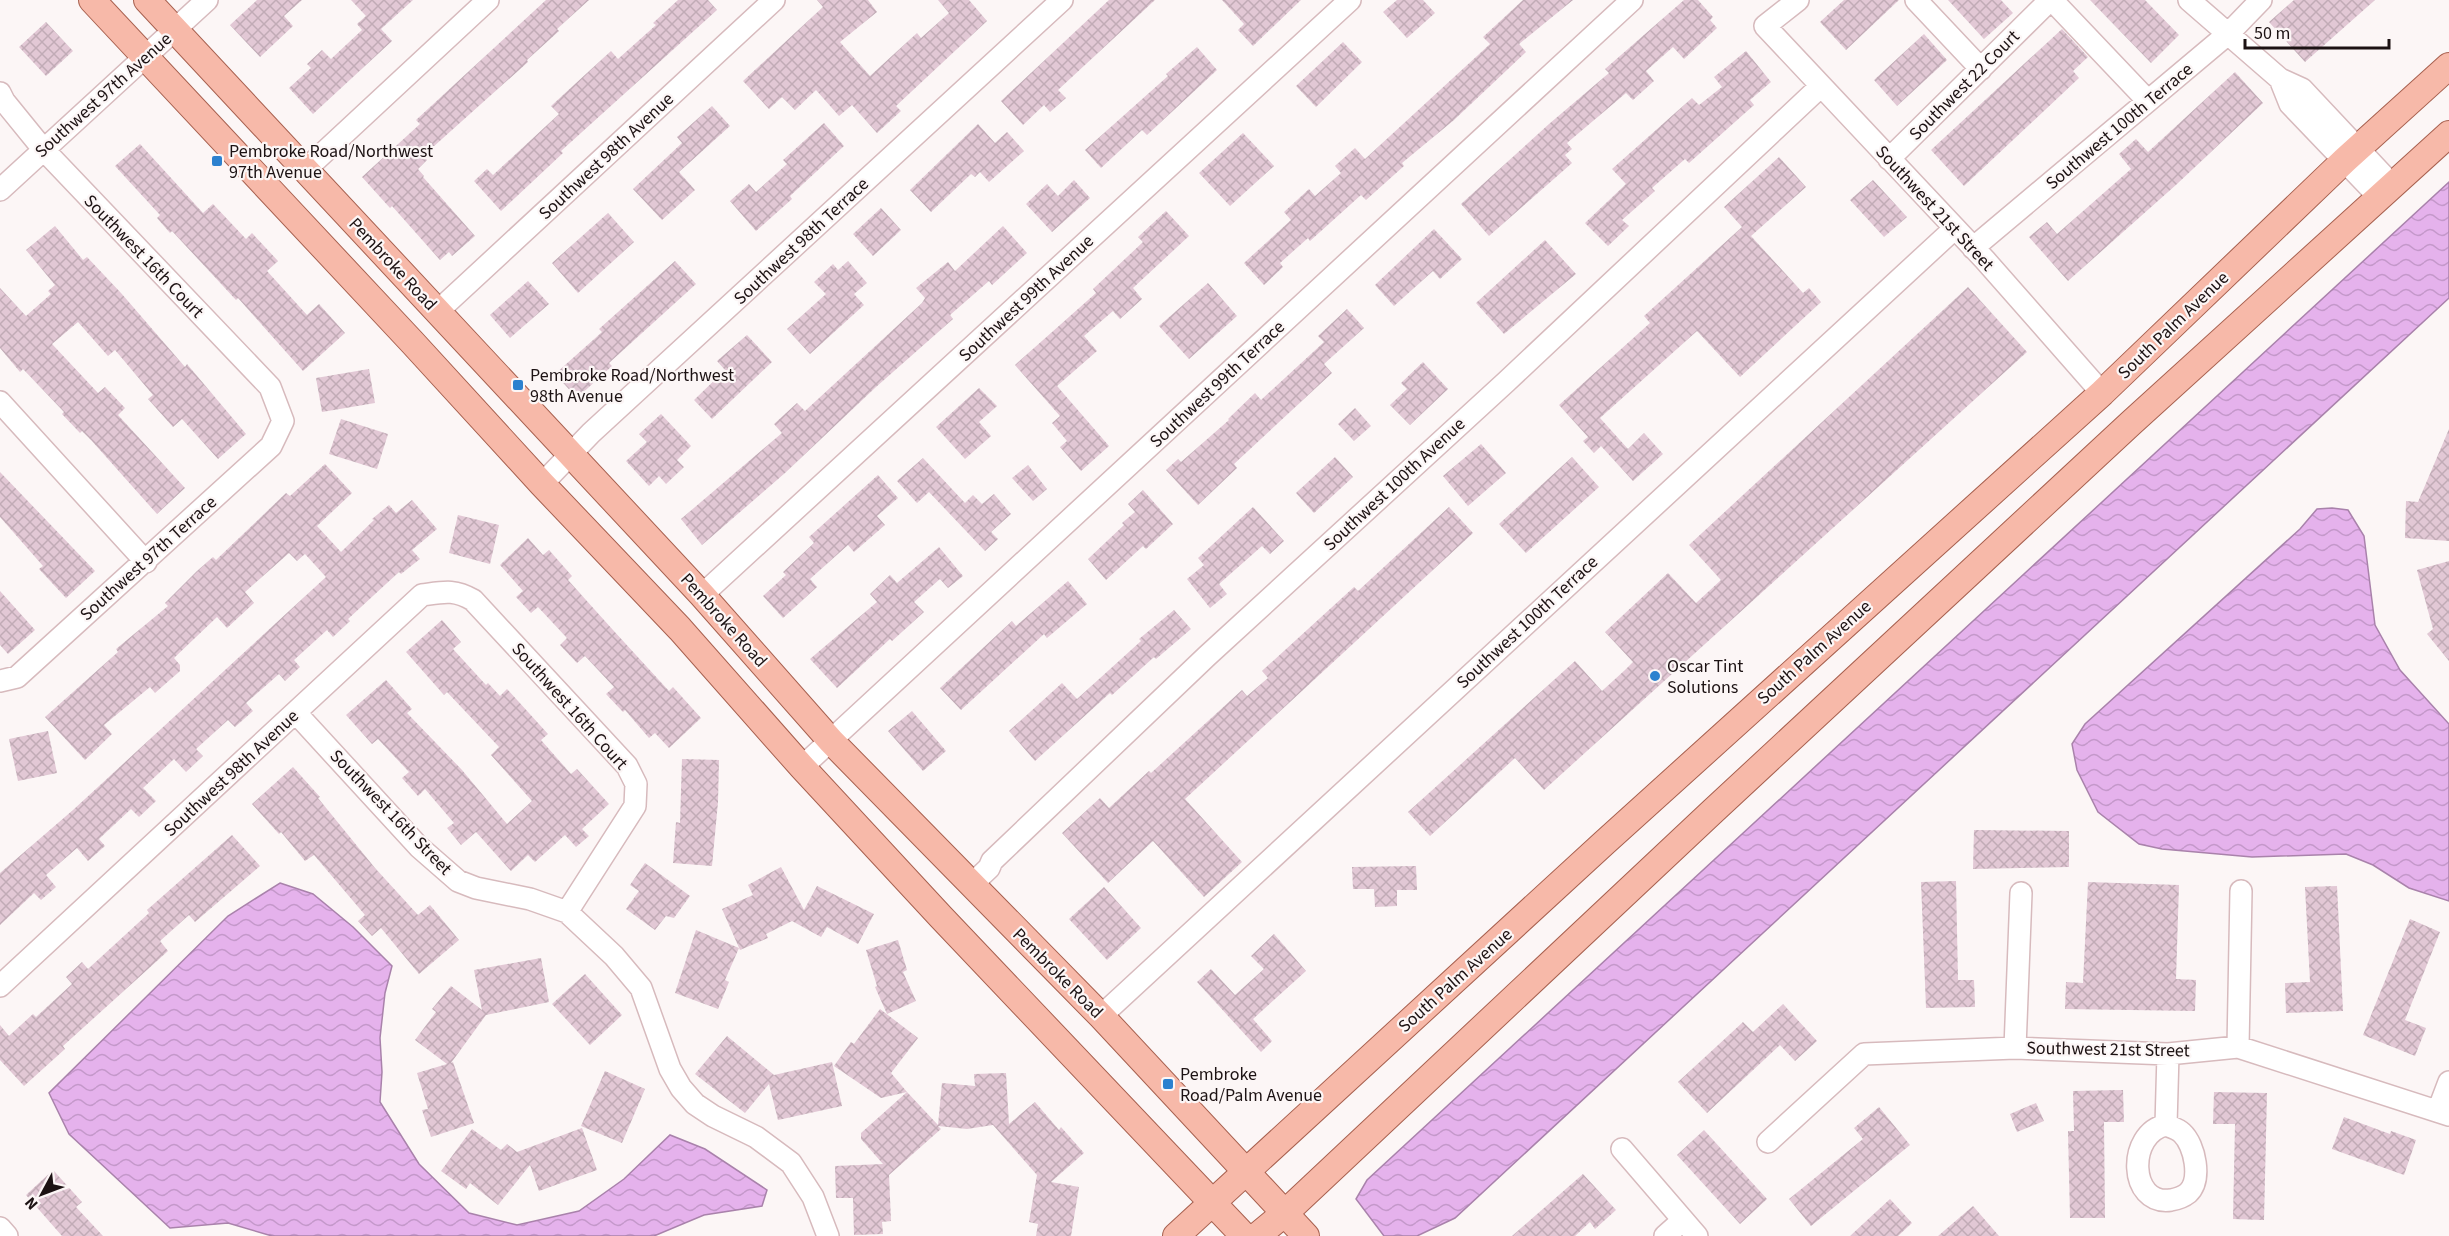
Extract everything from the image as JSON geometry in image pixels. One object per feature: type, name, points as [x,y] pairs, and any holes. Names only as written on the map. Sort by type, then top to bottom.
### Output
[{"type":"main road","points":[[92,0],[542,484],[680,628],[802,767],[940,917],[1244,1236]]},
{"type":"main road","name":"Pembroke Road","points":[[147,0],[702,595],[831,741],[1101,1016],[1306,1236]]},
{"type":"main road","name":"South Palm Avenue","points":[[1176,1236],[2102,393],[2352,154],[2449,66]]},
{"type":"main road","points":[[1257,1236],[1285,1213],[2131,423],[2449,134]]},
{"type":"street","name":"Southwest 97th Avenue","points":[[0,190],[207,0]]},
{"type":"street","points":[[305,170],[488,0]]},
{"type":"street","name":"Southwest 98th Avenue","points":[[438,311],[774,0]]},
{"type":"street","name":"Southwest 98th Terrace","points":[[542,484],[591,433],[1062,0]]},
{"type":"street","name":"Southwest 99th Avenue","points":[[702,595],[1350,0]]},
{"type":"street","name":"Southwest 99th Terrace","points":[[802,767],[1632,0]]},
{"type":"street","name":"Southwest 21st Street","points":[[1798,0],[1765,26],[1973,249],[2102,393]]},
{"type":"street","points":[[1916,0],[1981,69]]},
{"type":"street","points":[[2189,0],[2280,79],[2290,104],[2352,154],[2386,192]]},
{"type":"street","name":"Southwest 100th Terrace","points":[[1973,249],[2229,33],[2261,0]]},
{"type":"street","points":[[2043,3],[2110,60],[2148,101]]},
{"type":"street","name":"Southwest 22 Court","points":[[1889,159],[1981,69],[2043,3]]},
{"type":"street","name":"Southwest 100th Avenue","points":[[970,885],[989,868],[992,861],[1207,656],[1506,382],[1821,86]]},
{"type":"street","name":"Southwest 16th Court","points":[[0,93],[43,149],[270,387],[283,421]]},
{"type":"street","name":"Southwest 100th Terrace","points":[[1101,1016],[1954,229]]},
{"type":"street","points":[[0,402],[146,562]]},
{"type":"street","name":"Southwest 97th Terrace","points":[[0,681],[17,677],[146,562],[271,446],[283,421]]},
{"type":"street","name":"Southwest 98th Avenue","points":[[0,986],[422,595],[448,591],[460,592],[474,600]]},
{"type":"street","name":"Southwest 16th Court","points":[[474,600],[627,766],[636,784],[635,806],[567,912]]},
{"type":"street","name":"Southwest 16th Street","points":[[296,713],[419,847],[458,880],[476,888],[530,899],[567,912],[614,956],[641,988],[670,1070],[681,1088],[695,1104],[713,1116],[756,1137],[791,1163],[813,1197],[828,1236]]},
{"type":"street","points":[[2238,1047],[2241,891]]},
{"type":"street","points":[[2015,1048],[2021,893]]},
{"type":"street","name":"Southwest 21st Street","points":[[1768,1142],[1864,1054],[2015,1048],[2168,1054],[2238,1047],[2444,1113]]},
{"type":"street","points":[[2166,1125],[2168,1054]]},
{"type":"street","points":[[2444,1113],[2449,1082]]},
{"type":"street","points":[[1622,1149],[1697,1236]]},
{"type":"street","points":[[1665,1236],[1683,1220]]},
{"type":"street","points":[[0,1228],[7,1236]]},
{"type":"water","points":[[2449,182],[2449,298],[1455,1218],[1417,1236],[1384,1236],[1356,1199],[1367,1180]]},
{"type":"water","points":[[2317,509],[2348,510],[2364,536],[2375,625],[2400,670],[2449,724],[2449,901],[2409,888],[2373,865],[2346,854],[2252,857],[2162,849],[2139,844],[2098,812],[2077,770],[2072,744],[2085,724],[2300,529]]},
{"type":"water","points":[[280,883],[313,894],[353,927],[392,966],[385,993],[380,1038],[382,1072],[380,1102],[419,1164],[469,1213],[517,1225],[579,1211],[624,1179],[670,1135],[705,1149],[767,1190],[762,1206],[704,1215],[654,1236],[272,1236],[228,1223],[170,1228],[69,1134],[49,1093],[228,916]]},
{"type":"building","points":[[257,0],[302,0],[284,16],[293,26],[260,57],[230,25]]},
{"type":"building","points":[[351,0],[413,0],[381,29],[392,41],[313,114],[289,88],[311,68],[307,64],[322,50],[331,59],[362,30],[357,24],[366,16]]},
{"type":"building","points":[[546,0],[589,0],[557,29],[559,31],[527,60],[528,62],[423,156],[427,160],[418,169],[423,177],[475,236],[452,256],[449,252],[440,260],[392,206],[390,208],[362,177],[420,124],[416,120]]},
{"type":"building","points":[[678,0],[708,0],[717,10],[561,151],[563,153],[501,211],[474,181],[487,169],[493,175],[559,114],[551,106],[611,51],[618,59],[656,25],[653,23]]},
{"type":"building","points":[[817,0],[868,0],[877,12],[840,42],[870,76],[917,33],[921,38],[949,13],[938,0],[969,0],[987,21],[896,106],[901,111],[877,133],[852,105],[839,116],[816,90],[795,110],[782,97],[769,109],[743,81],[823,7]]},
{"type":"building","points":[[1109,0],[1155,0],[1058,90],[1066,98],[1050,112],[1044,105],[1023,125],[1001,101]]},
{"type":"building","points":[[1222,0],[1301,0],[1253,46],[1238,30],[1244,24]]},
{"type":"building","points":[[1397,0],[1423,0],[1435,13],[1407,38],[1383,12]]},
{"type":"building","points":[[1523,0],[1573,0],[1519,44],[1526,52],[1454,120],[1402,163],[1404,166],[1366,200],[1361,195],[1310,241],[1308,238],[1280,263],[1283,267],[1264,285],[1244,263],[1291,220],[1284,212],[1309,189],[1315,196],[1341,173],[1335,166],[1355,148],[1365,159],[1490,44],[1483,37]]},
{"type":"building","points":[[1684,0],[1698,0],[1713,17],[1710,20],[1717,28],[1684,59],[1673,47],[1646,71],[1654,81],[1633,100],[1626,93],[1567,143],[1572,149],[1565,155],[1572,163],[1489,236],[1461,204],[1609,73],[1605,69]]},
{"type":"building","points":[[1844,0],[1899,0],[1846,50],[1820,22]]},
{"type":"building","points":[[1948,0],[2001,0],[2013,13],[1984,39]]},
{"type":"building","points":[[2090,0],[2145,0],[2179,35],[2151,63]]},
{"type":"building","points":[[2294,0],[2375,0],[2305,62],[2269,22]]},
{"type":"building","points":[[46,22],[73,51],[46,76],[19,47]]},
{"type":"building","points":[[2062,29],[2088,57],[2073,71],[2079,78],[1964,186],[1931,150]]},
{"type":"building","points":[[1924,34],[1947,60],[1897,106],[1874,80]]},
{"type":"building","points":[[1343,42],[1362,62],[1316,107],[1296,86]]},
{"type":"building","points":[[1197,47],[1217,70],[1147,135],[1142,130],[1101,168],[1085,150]]},
{"type":"building","points":[[1746,51],[1771,82],[1750,100],[1754,105],[1689,163],[1685,159],[1652,188],[1655,191],[1622,220],[1629,226],[1608,246],[1585,223],[1626,184],[1612,169],[1692,98],[1699,105],[1722,87],[1714,77]]},
{"type":"building","points":[[2235,72],[2263,103],[2177,184],[2068,281],[2029,237],[2047,222],[2057,234],[2131,169],[2119,154],[2136,139],[2148,152]]},
{"type":"building","points":[[712,106],[730,126],[679,172],[695,190],[662,220],[633,189],[682,143],[677,137]]},
{"type":"building","points":[[824,123],[844,146],[790,196],[792,199],[756,231],[730,201],[749,184],[756,192],[787,164],[783,160]]},
{"type":"building","points":[[978,124],[995,143],[1007,132],[1024,151],[989,182],[980,172],[975,177],[971,174],[931,212],[910,190]]},
{"type":"building","points":[[1243,133],[1274,166],[1230,206],[1199,173]]},
{"type":"building","points":[[140,144],[203,213],[213,204],[246,239],[252,233],[278,261],[267,271],[307,315],[319,304],[345,333],[303,371],[238,298],[236,300],[172,231],[170,233],[157,218],[160,215],[115,166]]},
{"type":"building","points":[[1779,157],[1806,187],[1751,236],[1803,293],[1809,288],[1821,302],[1740,377],[1697,331],[1600,418],[1628,449],[1644,433],[1663,454],[1633,481],[1601,446],[1594,453],[1583,441],[1588,437],[1559,405],[1650,323],[1644,316],[1742,227],[1724,207]]},
{"type":"building","points":[[1074,180],[1090,198],[1052,232],[1026,204],[1047,184],[1058,196]]},
{"type":"building","points":[[1873,180],[1907,217],[1884,237],[1850,200]]},
{"type":"building","points":[[881,208],[901,230],[873,256],[853,234]]},
{"type":"building","points":[[1166,211],[1189,236],[1133,288],[1142,299],[1120,319],[1113,311],[1084,336],[1097,351],[1057,386],[1109,446],[1081,471],[1060,447],[1067,441],[1052,423],[1060,416],[1015,365],[1096,293],[1093,289],[1143,242],[1138,237]]},
{"type":"building","points":[[608,213],[634,242],[578,293],[552,263]]},
{"type":"building","points":[[55,226],[83,260],[87,257],[121,293],[185,367],[187,364],[246,434],[218,459],[182,419],[173,427],[148,399],[153,395],[115,350],[108,356],[78,322],[52,344],[98,393],[105,387],[125,408],[118,415],[185,488],[157,514],[91,440],[82,431],[80,433],[62,414],[64,412],[23,369],[20,372],[0,348],[0,288],[26,316],[51,294],[48,291],[55,285],[26,250]]},
{"type":"building","points":[[1003,226],[1027,253],[992,285],[989,281],[950,315],[953,319],[876,387],[785,473],[702,545],[681,519],[782,433],[774,424],[797,403],[805,411],[922,303],[925,298],[916,288],[948,262],[955,271]]},
{"type":"building","points":[[1434,229],[1462,259],[1440,279],[1433,271],[1394,306],[1375,285]]},
{"type":"building","points":[[1545,240],[1576,274],[1504,334],[1476,303]]},
{"type":"building","points":[[675,261],[696,284],[609,363],[612,366],[577,398],[555,374],[602,332],[599,329]]},
{"type":"building","points":[[848,261],[867,283],[854,294],[864,305],[810,354],[787,329],[826,294],[814,282],[833,264],[838,270]]},
{"type":"building","points":[[528,281],[549,304],[510,338],[490,315]]},
{"type":"building","points":[[1208,283],[1237,316],[1189,359],[1159,326]]},
{"type":"building","points":[[1968,287],[2027,352],[1544,790],[1515,758],[1430,836],[1408,812],[1575,661],[1602,691],[1625,670],[1633,662],[1605,632],[1668,573],[1696,603],[1721,580],[1689,545]]},
{"type":"building","points":[[1347,309],[1364,328],[1324,364],[1332,373],[1234,464],[1237,468],[1198,505],[1166,470],[1178,459],[1181,462],[1229,420],[1255,393],[1261,400],[1324,342],[1318,336]]},
{"type":"building","points":[[747,335],[772,362],[712,419],[694,400],[725,370],[717,361]]},
{"type":"building","points":[[1423,362],[1448,389],[1410,425],[1390,405],[1407,389],[1401,383]]},
{"type":"building","points":[[369,369],[375,403],[322,412],[316,378]]},
{"type":"building","points":[[979,388],[997,406],[979,422],[991,436],[965,459],[936,427]]},
{"type":"building","points":[[1355,408],[1371,426],[1354,441],[1338,424]]},
{"type":"building","points":[[661,414],[691,446],[677,460],[684,467],[666,484],[659,476],[649,486],[626,461],[647,442],[639,434]]},
{"type":"building","points":[[341,419],[388,434],[377,469],[329,454]]},
{"type":"building","points":[[2449,429],[2449,541],[2405,538],[2406,501],[2418,502]]},
{"type":"building","points":[[1481,444],[1506,473],[1468,506],[1443,476]]},
{"type":"building","points":[[1335,457],[1353,477],[1314,513],[1296,493]]},
{"type":"building","points":[[1572,457],[1599,487],[1526,553],[1499,524]]},
{"type":"building","points":[[923,458],[965,503],[973,495],[982,504],[994,494],[1011,514],[991,532],[998,539],[985,551],[929,492],[917,503],[897,481]]},
{"type":"building","points":[[325,464],[352,493],[317,526],[341,552],[374,520],[372,519],[389,505],[396,513],[412,500],[437,529],[412,550],[420,559],[401,574],[399,572],[348,619],[350,621],[333,637],[327,630],[294,660],[300,667],[285,681],[279,674],[246,703],[253,711],[235,727],[228,720],[196,749],[203,756],[186,772],[174,759],[143,788],[156,801],[139,817],[131,809],[99,839],[105,846],[88,861],[77,848],[46,875],[56,887],[41,900],[34,893],[0,925],[0,873],[73,810],[326,577],[305,554],[297,561],[289,553],[245,592],[254,603],[227,628],[217,617],[174,658],[180,665],[180,671],[155,693],[150,687],[104,725],[112,734],[85,760],[45,717],[118,652],[116,649],[168,606],[165,603],[197,571],[213,557],[216,560],[286,493],[290,496]]},
{"type":"building","points":[[1028,465],[1047,489],[1033,501],[1012,478]]},
{"type":"building","points":[[0,472],[95,571],[66,598],[39,569],[43,566],[0,517]]},
{"type":"building","points":[[878,475],[898,498],[877,516],[885,525],[854,552],[848,545],[810,579],[817,587],[783,618],[763,596],[786,575],[783,572],[814,543],[809,537]]},
{"type":"building","points":[[1143,490],[1173,524],[1146,549],[1143,546],[1106,580],[1088,559],[1135,512],[1128,504]]},
{"type":"building","points":[[1253,507],[1284,541],[1270,554],[1262,546],[1219,584],[1227,594],[1210,608],[1187,579],[1204,565],[1198,558]]},
{"type":"building","points":[[1449,507],[1473,533],[1185,799],[1242,862],[1204,897],[1153,841],[1108,883],[1062,833],[1100,798],[1109,808],[1242,690],[1247,696],[1268,678],[1262,671],[1354,587],[1358,591]]},
{"type":"building","points":[[458,515],[499,525],[490,564],[449,553]]},
{"type":"building","points":[[528,538],[543,555],[549,550],[572,576],[568,580],[613,630],[669,691],[673,687],[701,718],[669,748],[655,733],[649,738],[625,710],[623,712],[606,694],[614,687],[585,656],[577,663],[560,645],[567,638],[538,607],[531,613],[516,597],[523,591],[500,565]]},
{"type":"building","points":[[939,547],[963,576],[948,588],[940,579],[914,602],[924,612],[892,641],[890,639],[837,688],[810,659],[877,602],[870,594],[890,575],[897,583]]},
{"type":"building","points":[[2449,561],[2449,661],[2427,634],[2433,629],[2417,570]]},
{"type":"building","points":[[1068,581],[1087,604],[1047,638],[1044,634],[961,710],[940,688],[1012,621],[1016,626]]},
{"type":"building","points":[[0,591],[35,630],[8,654],[0,645]]},
{"type":"building","points":[[1174,610],[1191,629],[1156,659],[1154,657],[1112,695],[1110,693],[1035,761],[1009,731],[1062,683],[1077,699],[1141,641],[1139,639]]},
{"type":"building","points":[[442,620],[461,642],[453,649],[486,685],[488,683],[500,696],[507,689],[548,734],[541,740],[571,774],[577,769],[609,804],[582,829],[589,836],[576,847],[565,835],[535,862],[528,855],[511,871],[476,832],[461,845],[447,828],[454,823],[425,789],[418,796],[402,778],[409,772],[378,739],[372,744],[346,715],[386,680],[412,709],[407,713],[462,770],[507,824],[532,801],[491,755],[499,747],[447,692],[444,695],[406,652]]},
{"type":"building","points":[[912,711],[946,751],[923,771],[888,731]]},
{"type":"building","points":[[48,731],[57,773],[18,781],[9,739]]},
{"type":"building","points":[[682,759],[719,760],[712,866],[673,863],[676,822],[680,823]]},
{"type":"building","points":[[293,767],[320,797],[318,798],[375,868],[418,915],[430,905],[459,940],[419,974],[381,928],[372,936],[358,921],[365,915],[314,855],[305,861],[281,832],[279,834],[252,804]]},
{"type":"building","points":[[1974,830],[2069,831],[2069,867],[1973,869]]},
{"type":"building","points":[[232,835],[260,866],[195,922],[189,915],[160,941],[168,951],[63,1046],[65,1049],[24,1086],[0,1060],[0,1025],[9,1036],[33,1014],[36,1017],[72,984],[66,977],[82,962],[88,969],[149,913],[147,910]]},
{"type":"building","points":[[645,863],[690,896],[674,918],[666,916],[655,930],[626,909],[639,891],[630,885]]},
{"type":"building","points":[[1416,866],[1417,890],[1397,890],[1397,906],[1375,907],[1374,889],[1353,889],[1352,867]]},
{"type":"building","points":[[781,867],[804,910],[817,886],[874,914],[858,944],[827,927],[821,937],[792,921],[766,934],[768,938],[740,950],[722,909],[753,895],[748,885]]},
{"type":"building","points":[[1956,881],[1958,980],[1974,980],[1975,1007],[1926,1008],[1921,882]]},
{"type":"building","points":[[2088,882],[2179,885],[2176,979],[2196,980],[2195,1011],[2065,1009],[2066,982],[2083,983]]},
{"type":"building","points":[[2337,886],[2343,1011],[2286,1013],[2285,983],[2310,982],[2305,887]]},
{"type":"building","points":[[1104,887],[1141,928],[1107,960],[1069,919]]},
{"type":"building","points":[[2410,919],[2440,932],[2405,1020],[2426,1028],[2415,1056],[2363,1035]]},
{"type":"building","points":[[696,930],[739,948],[725,980],[729,982],[718,1009],[675,993]]},
{"type":"building","points":[[1274,934],[1306,971],[1253,1019],[1272,1041],[1261,1052],[1197,982],[1211,969],[1235,995],[1264,969],[1251,956]]},
{"type":"building","points":[[898,940],[907,970],[903,972],[916,1001],[887,1014],[875,987],[877,986],[866,950]]},
{"type":"building","points":[[541,958],[549,1002],[486,1015],[451,1063],[453,1062],[474,1123],[431,1137],[422,1110],[428,1109],[417,1073],[447,1064],[415,1040],[436,1012],[432,1009],[451,986],[482,1010],[474,970]]},
{"type":"building","points":[[585,974],[622,1015],[590,1045],[552,1004]]},
{"type":"building","points":[[1783,1004],[1817,1041],[1795,1061],[1780,1045],[1707,1113],[1678,1082],[1743,1022],[1753,1032]]},
{"type":"building","points":[[880,1009],[918,1038],[891,1073],[907,1092],[881,1098],[834,1066],[851,1042],[854,1044]]},
{"type":"building","points":[[727,1036],[774,1075],[832,1062],[842,1106],[778,1120],[769,1084],[745,1113],[695,1074]]},
{"type":"building","points":[[605,1071],[645,1089],[622,1143],[581,1126]]},
{"type":"building","points":[[1006,1073],[1009,1124],[1035,1102],[1059,1130],[1061,1127],[1084,1153],[1051,1182],[1079,1187],[1071,1236],[1036,1236],[1038,1224],[1029,1222],[1037,1175],[993,1125],[967,1129],[938,1126],[941,1129],[889,1175],[891,1221],[882,1222],[883,1234],[854,1235],[853,1198],[836,1198],[835,1166],[883,1164],[861,1139],[861,1133],[907,1092],[938,1125],[942,1083],[975,1086],[974,1074]]},
{"type":"building","points":[[2123,1090],[2124,1122],[2104,1122],[2105,1218],[2070,1218],[2068,1131],[2074,1131],[2073,1091]]},
{"type":"building","points":[[2214,1092],[2267,1093],[2264,1220],[2233,1219],[2235,1124],[2213,1124]]},
{"type":"building","points":[[2036,1103],[2044,1121],[2017,1132],[2010,1114]]},
{"type":"building","points":[[1879,1107],[1910,1145],[1811,1226],[1789,1199],[1863,1139],[1854,1128]]},
{"type":"building","points":[[2344,1117],[2390,1134],[2391,1131],[2416,1140],[2404,1175],[2332,1149]]},
{"type":"building","points":[[582,1128],[597,1170],[539,1191],[530,1165],[498,1205],[470,1183],[466,1189],[441,1171],[472,1129],[501,1150],[507,1144],[517,1152]]},
{"type":"building","points":[[1704,1130],[1767,1199],[1740,1224],[1677,1155]]},
{"type":"building","points":[[53,1170],[82,1202],[76,1207],[103,1236],[62,1236],[26,1195]]},
{"type":"building","points":[[1583,1174],[1616,1210],[1595,1229],[1590,1222],[1575,1236],[1512,1236]]},
{"type":"building","points":[[1890,1199],[1912,1223],[1898,1236],[1850,1236]]},
{"type":"building","points":[[1973,1206],[1999,1236],[1938,1236]]},
{"type":"place","name":"Pembroke Road/Northwest 97th Avenue","points":[[217,161]]},
{"type":"place","name":"Pembroke Road/Northwest 98th Avenue","points":[[518,385]]},
{"type":"place","name":"Oscar Tint Solutions","points":[[1655,676]]},
{"type":"place","name":"Pembroke Road/Palm Avenue","points":[[1168,1084]]}]
